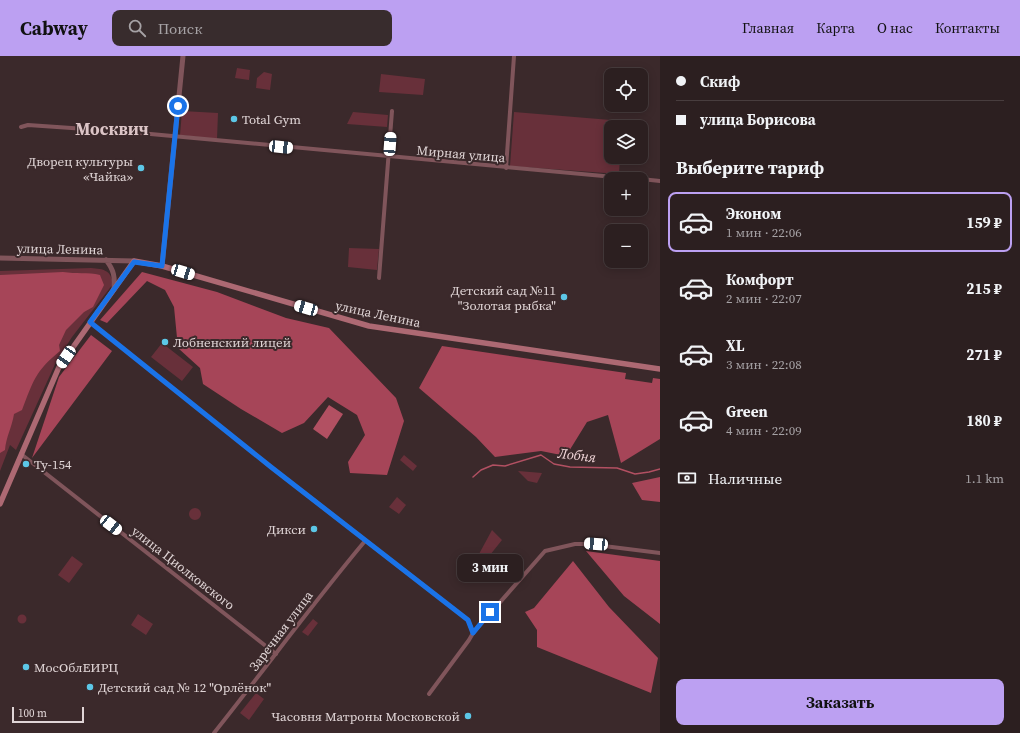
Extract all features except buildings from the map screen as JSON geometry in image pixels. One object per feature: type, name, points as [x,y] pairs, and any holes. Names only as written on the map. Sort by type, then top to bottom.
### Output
[{"type":"main road","name":"улица Ленина","points":[[134,262],[162,266],[369,326],[660,369]]},
{"type":"main road","points":[[0,504],[20,454],[59,367],[134,262]]},
{"type":"street","points":[[162,266],[183,56]]},
{"type":"street","points":[[506,168],[514,56]]},
{"type":"street","points":[[379,278],[392,111]]},
{"type":"street","name":"Мирная улица","points":[[21,127],[36,126],[174,137],[604,176]]},
{"type":"street","points":[[648,180],[660,181]]},
{"type":"street","name":"улица Ленина","points":[[0,258],[134,262]]},
{"type":"street","points":[[106,260],[113,269],[115,279],[114,290]]},
{"type":"street","points":[[90,322],[365,541],[468,620],[473,633]]},
{"type":"street","name":"улица Циолковского","points":[[20,454],[276,654]]},
{"type":"street","name":"Заречная улица","points":[[214,733],[276,654],[287,637],[365,541]]},
{"type":"street","points":[[429,694],[473,633],[545,551],[575,544],[588,544],[660,553]]},
{"type":"shaded area","points":[[237,68],[250,70],[249,80],[235,78]]},
{"type":"shaded area","points":[[264,72],[272,74],[270,90],[256,88],[257,78]]},
{"type":"shaded area","points":[[381,74],[425,79],[423,95],[379,92]]},
{"type":"shaded area","points":[[182,111],[218,113],[217,139],[180,135]]},
{"type":"shaded area","points":[[353,112],[388,115],[387,127],[347,124]]},
{"type":"shaded area","points":[[514,112],[611,120],[604,120],[604,164],[620,164],[619,172],[604,173],[510,166]]},
{"type":"shaded area","points":[[349,248],[379,249],[377,270],[348,267]]},
{"type":"shaded area","points":[[100,269],[109,273],[113,284],[72,337],[56,362],[16,450],[10,445],[0,471],[0,271]]},
{"type":"shaded area","points":[[63,272],[100,275],[104,285],[93,307],[84,312],[66,330],[59,345],[60,351],[40,371],[22,410],[14,414],[5,450],[0,453],[0,275]]},
{"type":"shaded area","points":[[142,272],[217,292],[286,318],[329,328],[396,398],[404,421],[387,475],[350,473],[348,462],[365,435],[357,415],[328,397],[304,423],[282,433],[241,409],[203,384],[200,368],[178,348],[174,307],[165,290],[147,281],[107,323],[100,320]]},
{"type":"shaded area","points":[[91,335],[112,351],[32,458],[59,377]]},
{"type":"shaded area","points":[[162,343],[193,367],[182,381],[151,357]]},
{"type":"shaded area","points":[[442,346],[626,373],[625,379],[652,383],[653,378],[660,379],[660,439],[621,463],[608,415],[587,422],[566,456],[541,451],[495,457],[476,437],[419,388]]},
{"type":"shaded area","points":[[329,405],[343,414],[327,439],[313,429]]},
{"type":"shaded area","points":[[404,455],[417,466],[413,471],[400,460]]},
{"type":"shaded area","points":[[518,471],[542,473],[537,483],[528,481]]},
{"type":"shaded area","points":[[660,477],[660,502],[642,500],[632,483]]},
{"type":"shaded area","points":[[397,497],[406,505],[399,514],[389,507]]},
{"type":"shaded area","points":[[193,508],[197,508],[201,514],[197,520],[193,520],[189,516],[189,512]]},
{"type":"shaded area","points":[[492,530],[502,540],[486,560],[479,554]]},
{"type":"shaded area","points":[[586,551],[660,561],[660,624],[624,596]]},
{"type":"shaded area","points":[[72,556],[83,564],[69,583],[58,575]]},
{"type":"shaded area","points":[[573,561],[609,607],[658,658],[651,693],[537,647],[537,630],[525,612],[534,608]]},
{"type":"shaded area","points":[[22,614],[27,619],[22,624],[17,619]]},
{"type":"shaded area","points":[[138,614],[153,624],[146,635],[131,625]]},
{"type":"shaded area","points":[[313,619],[318,623],[308,636],[302,632]]},
{"type":"shaded area","points":[[256,693],[264,699],[249,720],[240,713]]},
{"type":"waterway","name":"Лобня","points":[[473,477],[481,470],[493,465],[505,466],[541,455],[554,464],[570,467],[617,468],[635,474],[660,469]]},
{"type":"place","name":"Total Gym","points":[[234,119]]},
{"type":"place","name":"Дворец культуры «Чайка»","points":[[141,168]]},
{"type":"place","name":"Детский сад №11 \"Золотая рыбка\"","points":[[564,297]]},
{"type":"place","name":"Лобненский лицей","points":[[165,342]]},
{"type":"place","name":"Ту-154","points":[[26,464]]},
{"type":"place","name":"Дикси","points":[[314,529]]},
{"type":"place","name":"МосОблЕИРЦ","points":[[26,667]]},
{"type":"place","name":"Детский сад № 12 \"Орлёнок\"","points":[[90,687]]},
{"type":"place","name":"Часовня Матроны Московской","points":[[468,716]]},
{"type":"district","name":"Москвич","points":[[112,129]]},
{"type":"route","points":[[178,106],[164,259],[162,266],[134,262],[90,322],[271,467],[468,620],[473,633],[490,612]]}]
